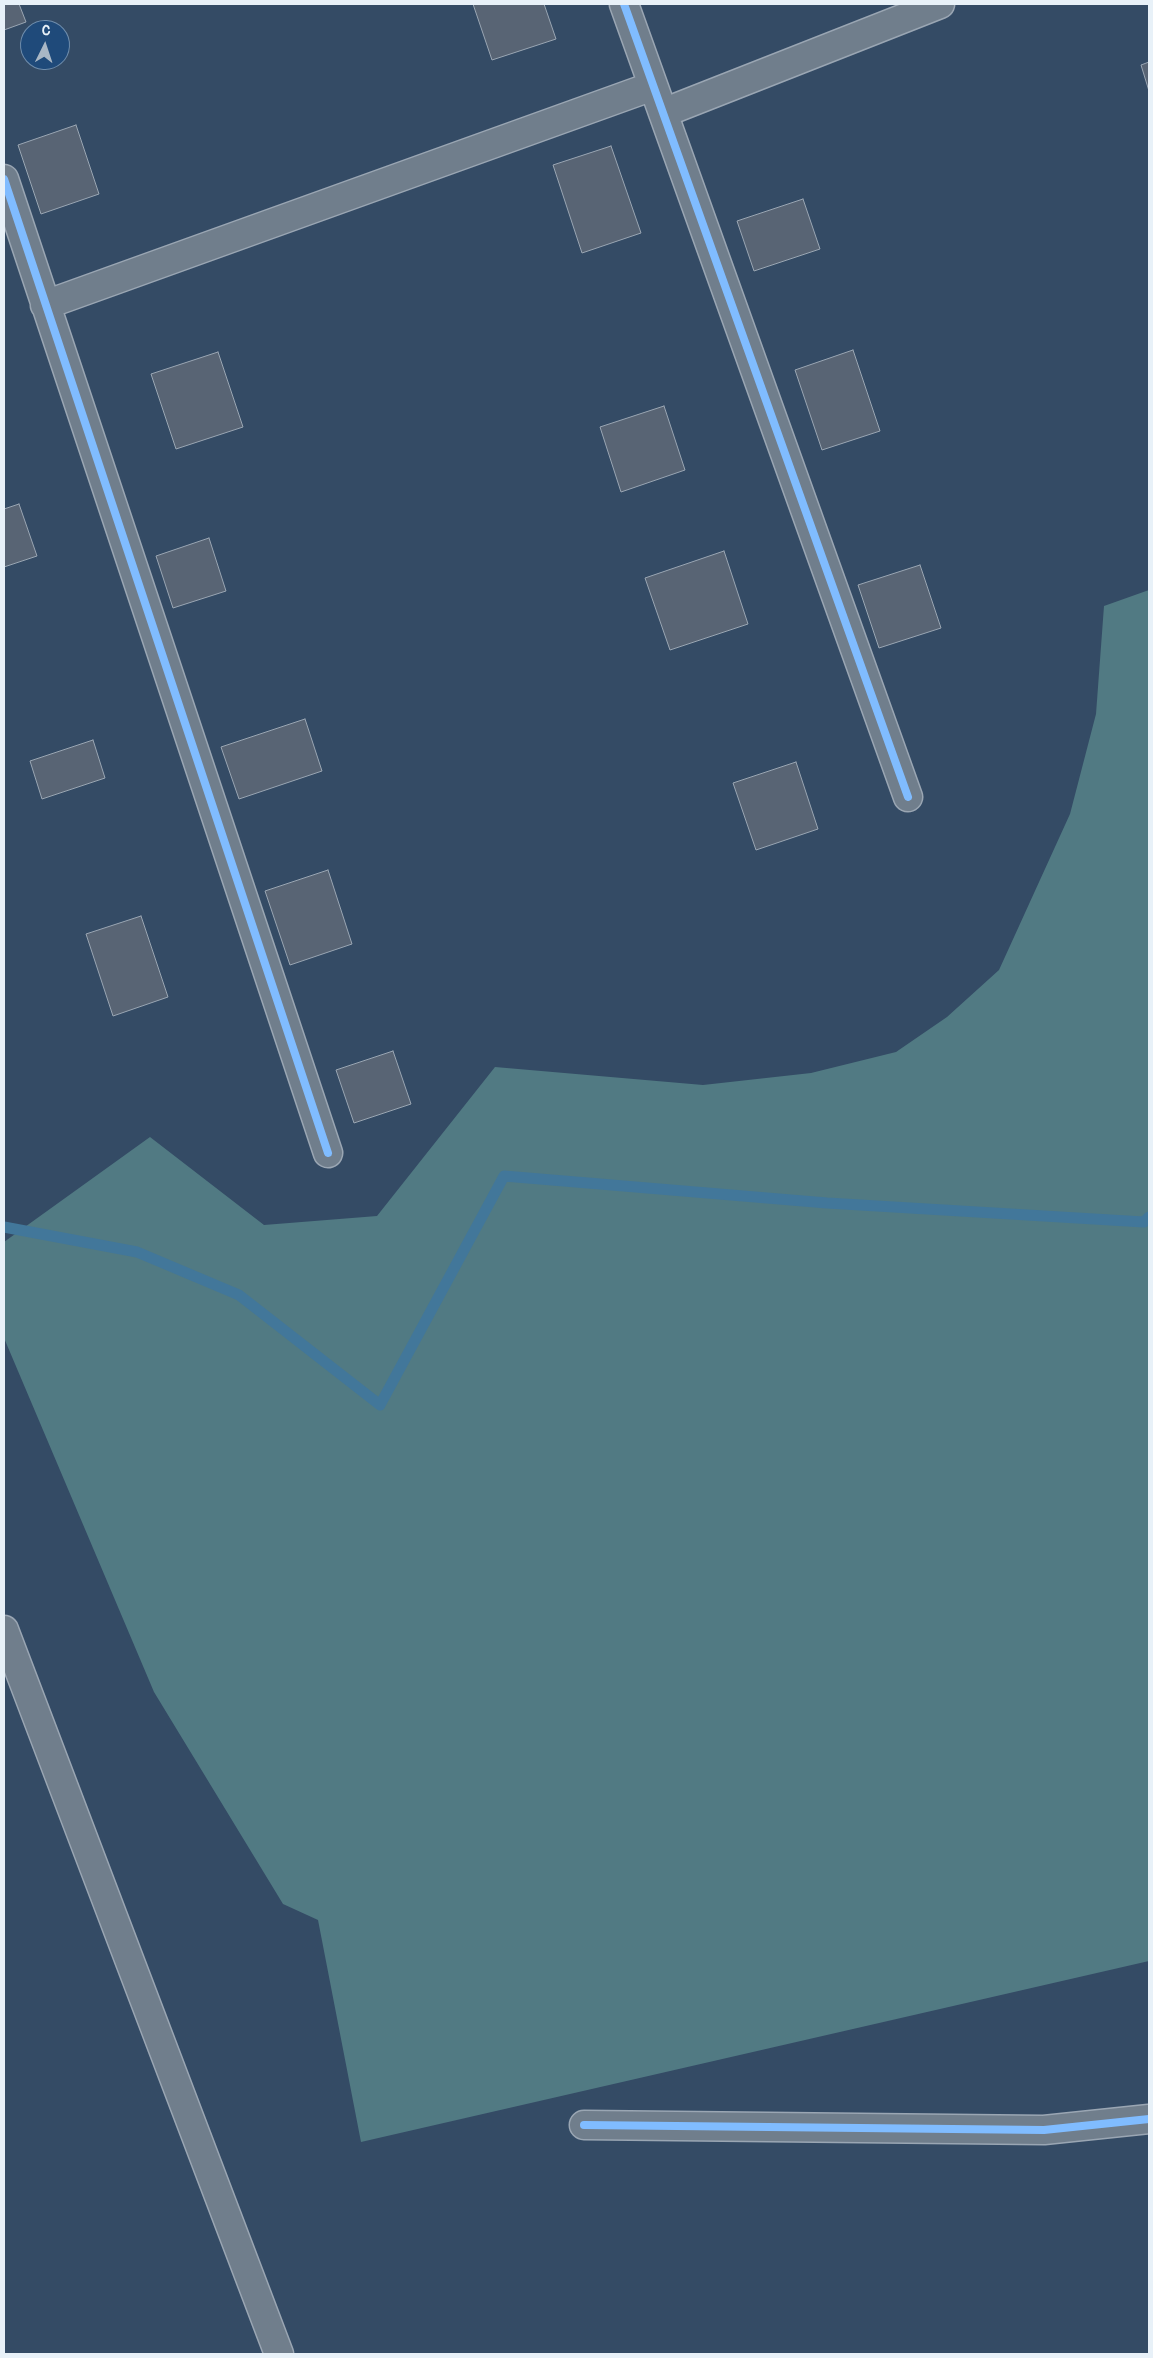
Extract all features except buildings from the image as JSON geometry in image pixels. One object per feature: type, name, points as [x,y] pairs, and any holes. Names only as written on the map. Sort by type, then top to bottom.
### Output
[{"type":"street","points":[[624,4],[908,797]]},
{"type":"street","points":[[663,113],[940,4]]},
{"type":"street","points":[[45,304],[653,86]]},
{"type":"street","points":[[4,179],[328,1153]]},
{"type":"street","points":[[4,1630],[279,2354]]},
{"type":"street","points":[[584,2125],[1044,2130],[1149,2119]]},
{"type":"green space","points":[[1149,590],[1149,1961],[361,2142],[318,1920],[283,1904],[154,1692],[4,1338],[4,1242],[150,1137],[264,1225],[377,1216],[495,1067],[703,1085],[811,1073],[896,1052],[947,1017],[999,970],[1070,814],[1096,714],[1104,606]]},
{"type":"waterway","points":[[4,1227],[137,1252],[239,1295],[380,1405],[504,1176],[827,1203],[1144,1222],[1149,1217]]},
{"type":"cycle path","points":[[624,4],[908,797]]},
{"type":"cycle path","points":[[4,179],[328,1153]]},
{"type":"cycle path","points":[[584,2125],[1044,2130],[1149,2119]]}]
